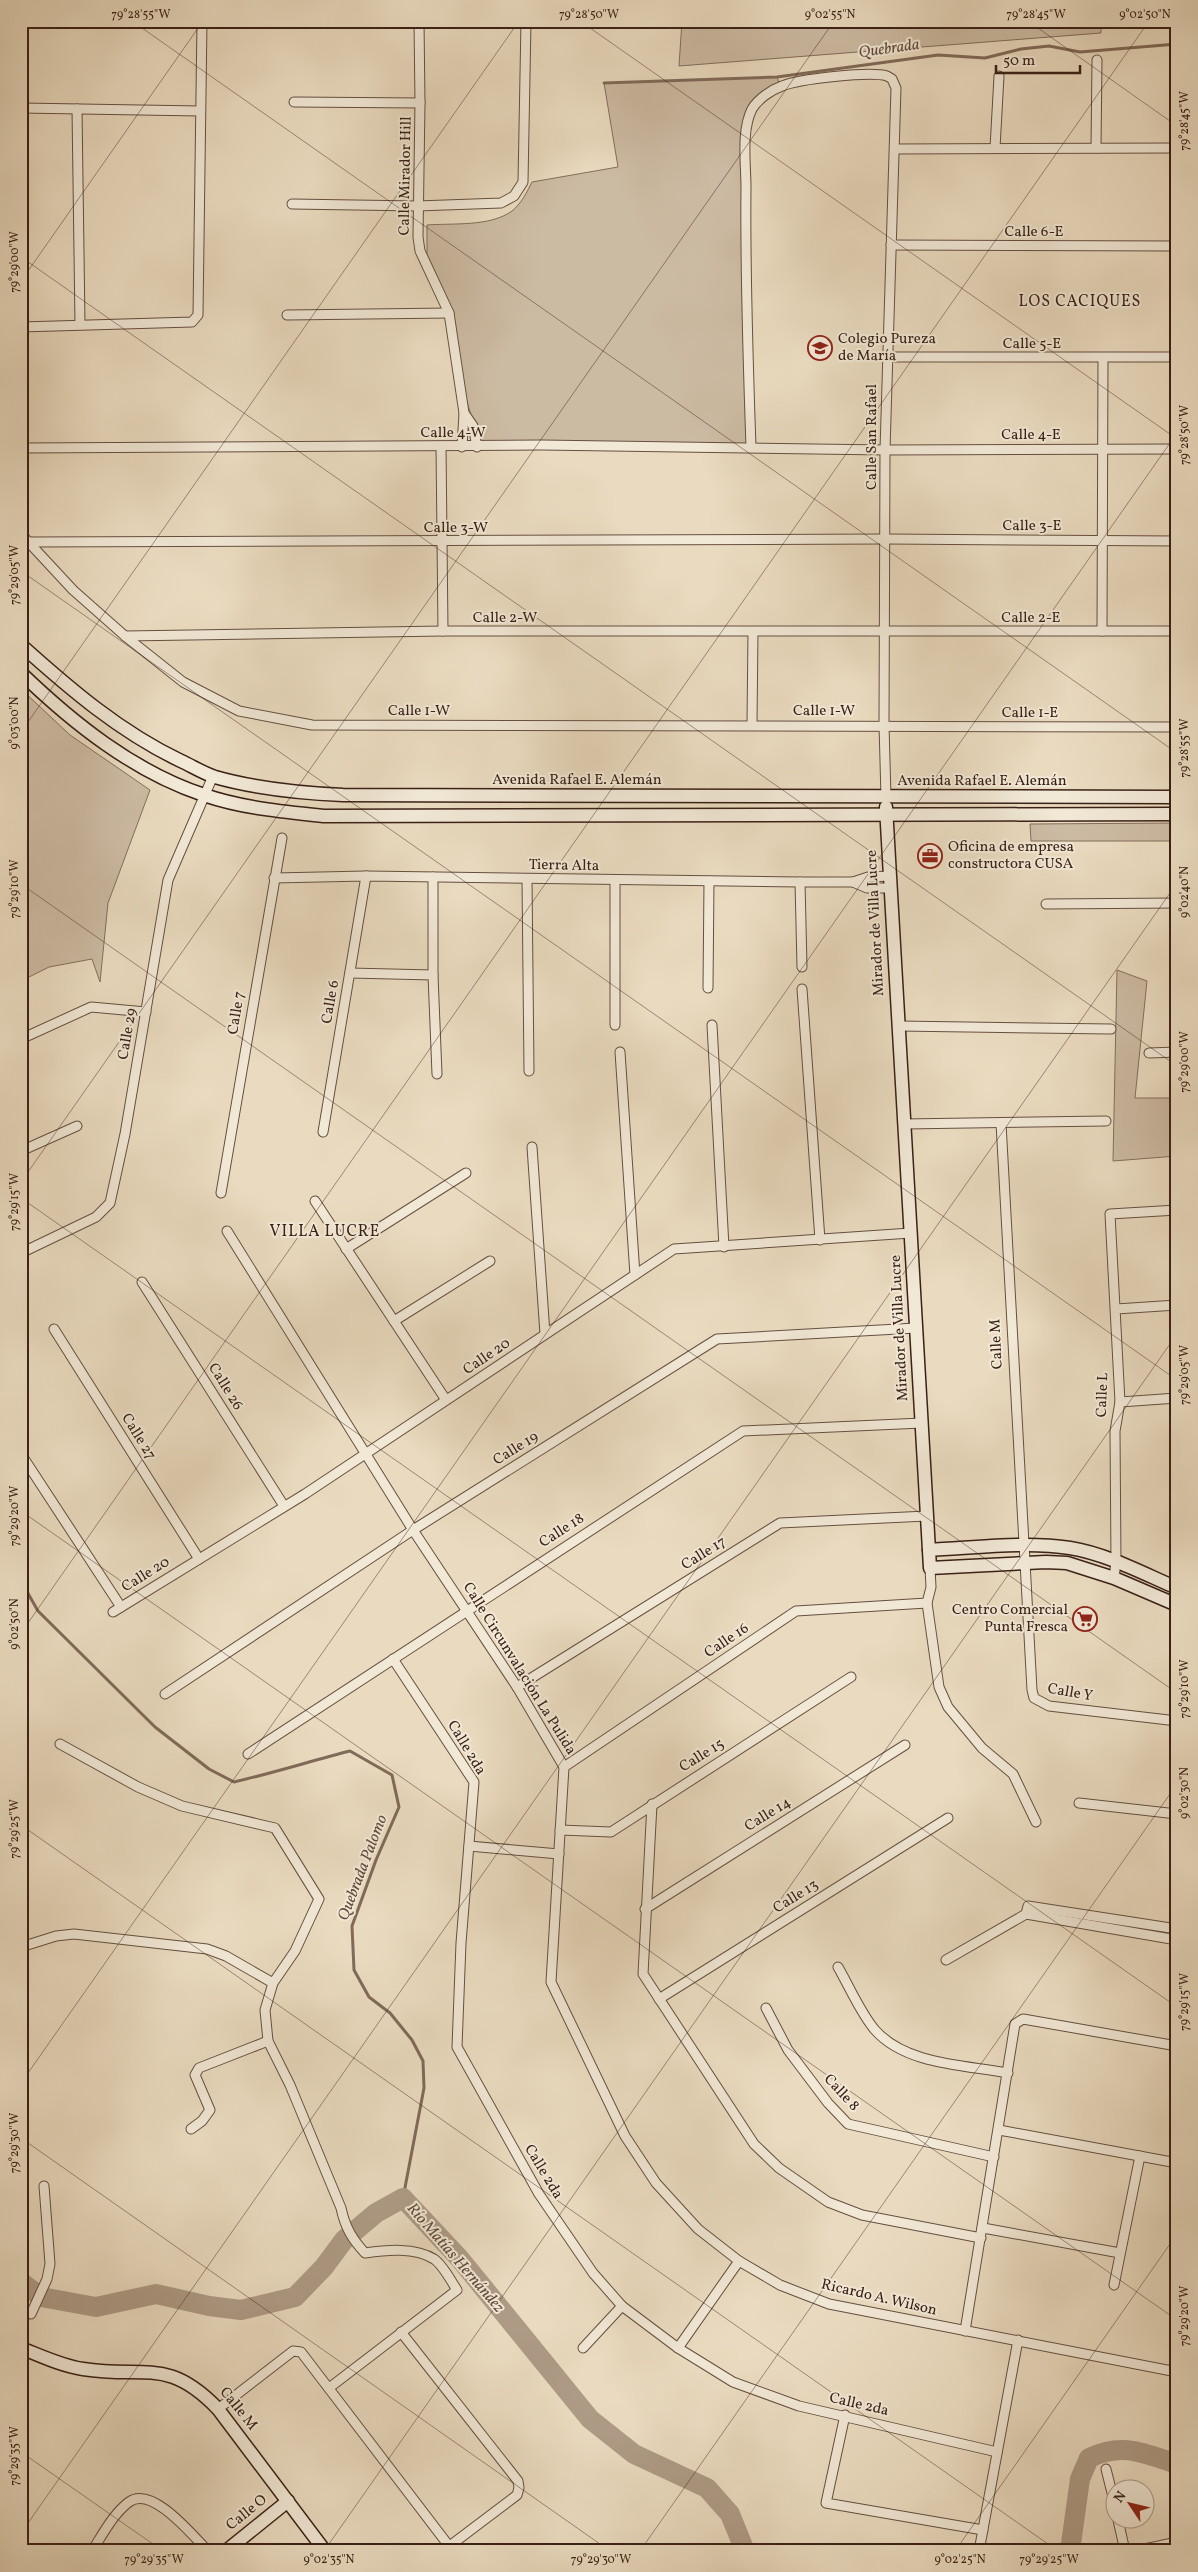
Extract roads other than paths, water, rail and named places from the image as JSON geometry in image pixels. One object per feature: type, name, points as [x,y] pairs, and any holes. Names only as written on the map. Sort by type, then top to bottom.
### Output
[{"type":"main road","name":"Avenida Rafael E. Alemán","points":[[21,645],[78,695],[111,720],[156,749],[214,776],[263,788],[343,795],[1177,797]]},
{"type":"main road","points":[[21,673],[100,740],[145,769],[204,795],[257,808],[324,816],[1177,814]]},
{"type":"main road","name":"Mirador de Villa Lucre","points":[[886,797],[930,1568]]},
{"type":"main road","points":[[929,1550],[1025,1546],[1070,1548],[1116,1562],[1177,1588]]},
{"type":"main road","points":[[1067,1563],[1070,1548]]},
{"type":"main road","points":[[930,1568],[1025,1563],[1067,1563],[1114,1578],[1177,1605]]},
{"type":"main road","name":"Calle M","points":[[21,2348],[67,2366],[85,2370],[151,2371],[168,2375],[197,2389],[218,2409],[326,2551]]},
{"type":"main road","name":"Calle O","points":[[226,2551],[288,2501]]},
{"type":"street","points":[[21,327],[192,322],[198,315],[202,21]]},
{"type":"street","name":"Calle Mirador Hill","points":[[419,21],[420,103],[417,206],[420,251],[448,313],[464,413],[462,447]]},
{"type":"street","points":[[292,204],[417,206],[502,204],[514,196],[523,182],[526,21]]},
{"type":"street","points":[[1096,148],[1097,60]]},
{"type":"street","name":"Calle San Rafael","points":[[751,447],[746,223],[746,139],[749,115],[757,102],[780,86],[790,83],[882,74],[892,79],[896,88],[885,450],[884,725],[886,797]]},
{"type":"street","points":[[995,148],[998,76]]},
{"type":"street","points":[[294,102],[420,103]]},
{"type":"street","points":[[21,108],[200,111]]},
{"type":"street","points":[[76,109],[80,324]]},
{"type":"street","points":[[895,148],[1177,148]]},
{"type":"street","name":"Calle 6-E","points":[[891,245],[1177,246]]},
{"type":"street","points":[[287,315],[448,313]]},
{"type":"street","name":"Calle 5-E","points":[[887,357],[1177,357]]},
{"type":"street","points":[[1102,631],[1103,358]]},
{"type":"street","name":"Calle Mirador Hill","points":[[464,413],[473,426],[477,447]]},
{"type":"street","points":[[441,446],[443,632]]},
{"type":"street","name":"Calle 4-W","points":[[21,448],[441,446],[751,447],[885,450]]},
{"type":"street","name":"Calle 4-E","points":[[885,450],[1177,449]]},
{"type":"street","name":"Calle 3-W","points":[[24,538],[442,542],[886,539]]},
{"type":"street","name":"Calle 1-W","points":[[24,538],[73,590],[125,636],[183,682],[239,711],[312,724],[884,725]]},
{"type":"street","name":"Calle 3-E","points":[[886,539],[1177,541]]},
{"type":"street","name":"Calle 2-E","points":[[885,632],[1177,631]]},
{"type":"street","name":"Calle 2-W","points":[[125,636],[443,632],[885,632]]},
{"type":"street","points":[[752,724],[753,632]]},
{"type":"street","name":"Calle 1-E","points":[[884,725],[1177,727]]},
{"type":"street","name":"Calle 29","points":[[21,1253],[96,1217],[110,1203],[125,1134],[168,880],[214,776]]},
{"type":"street","name":"Calle 7","points":[[222,1193],[282,838]]},
{"type":"street","name":"Tierra Alta","points":[[274,878],[366,876],[853,882],[868,877],[890,882]]},
{"type":"street","name":"Calle 6","points":[[323,1132],[366,876]]},
{"type":"street","points":[[433,877],[433,975],[437,1074]]},
{"type":"street","points":[[527,879],[529,1071]]},
{"type":"street","points":[[615,880],[615,1025]]},
{"type":"street","points":[[708,988],[709,881]]},
{"type":"street","points":[[800,882],[802,967]]},
{"type":"street","points":[[1046,904],[1177,903]]},
{"type":"street","points":[[350,973],[433,975]]},
{"type":"street","points":[[802,989],[820,1240]]},
{"type":"street","points":[[21,1039],[91,1006],[146,1012]]},
{"type":"street","points":[[712,1025],[724,1247]]},
{"type":"street","points":[[898,1026],[1110,1029]]},
{"type":"street","points":[[620,1052],[635,1275]]},
{"type":"street","points":[[1149,1053],[1177,1052]]},
{"type":"street","points":[[904,1124],[1106,1122]]},
{"type":"street","name":"Calle M","points":[[1001,1123],[1025,1563]]},
{"type":"street","points":[[21,1151],[78,1126]]},
{"type":"street","points":[[532,1147],[546,1334]]},
{"type":"street","points":[[346,1249],[466,1173]]},
{"type":"street","points":[[315,1201],[446,1400]]},
{"type":"street","name":"Calle L","points":[[1114,1578],[1116,1562],[1115,1431],[1120,1402],[1110,1214],[1177,1210]]},
{"type":"street","name":"Calle Circunvalación La Pulida","points":[[227,1231],[365,1454],[518,1687],[564,1767],[552,1982],[604,2093]]},
{"type":"street","name":"Calle 20","points":[[21,1454],[117,1609],[365,1454],[674,1249],[910,1233]]},
{"type":"street","points":[[394,1321],[490,1260]]},
{"type":"street","name":"Calle 26","points":[[142,1282],[284,1506]]},
{"type":"street","points":[[1116,1309],[1177,1305]]},
{"type":"street","name":"Calle 19","points":[[165,1694],[414,1530],[717,1339],[916,1328]]},
{"type":"street","name":"Calle 27","points":[[54,1329],[199,1559]]},
{"type":"street","points":[[1120,1402],[1177,1398]]},
{"type":"street","name":"Calle 18","points":[[248,1754],[466,1609],[743,1431],[922,1423]]},
{"type":"street","name":"Calle 17","points":[[518,1687],[780,1523],[927,1516]]},
{"type":"street","name":"Calle Y","points":[[1025,1563],[1034,1698],[1048,1706],[1177,1721]]},
{"type":"street","name":"Mirador de Villa Lucre","points":[[930,1568],[931,1587],[927,1603],[939,1687],[948,1707],[982,1748],[1013,1774],[1036,1822]]},
{"type":"street","name":"Calle 16","points":[[564,1767],[796,1611],[927,1603]]},
{"type":"street","name":"Calle 2da","points":[[393,1659],[474,1782],[461,1943],[457,2047],[539,2194],[593,2272],[622,2306],[678,2348],[733,2382],[799,2406],[845,2415],[997,2452]]},
{"type":"street","name":"Calle 15","points":[[560,1830],[611,1832],[851,1677]]},
{"type":"street","points":[[60,1744],[138,1787],[182,1806],[274,1828],[319,1899],[294,1951],[273,1983],[265,2010],[268,2041],[290,2085],[342,2208],[344,2224],[357,2245],[365,2253],[391,2250],[424,2255],[436,2260],[457,2290],[329,2388]]},
{"type":"street","name":"Calle 14","points":[[645,1908],[905,1744]]},
{"type":"street","points":[[1080,1803],[1177,1814]]},
{"type":"street","points":[[652,1804],[643,1974],[754,2144],[779,2168],[828,2202],[862,2215],[1120,2253]]},
{"type":"street","name":"Calle 13","points":[[659,1999],[948,1818]]},
{"type":"street","points":[[469,1846],[559,1854]]},
{"type":"street","points":[[1026,1914],[1028,1906],[1177,1929]]},
{"type":"street","points":[[946,1960],[1026,1914],[1094,1928],[1177,1940]]},
{"type":"street","points":[[1160,1937],[1163,1926]]},
{"type":"street","points":[[21,1947],[56,1936],[74,1934],[190,1947],[226,1956],[273,1983]]},
{"type":"street","points":[[838,1967],[875,2030],[896,2048],[920,2057],[1008,2073]]},
{"type":"street","name":"Calle 8","points":[[766,2008],[788,2050],[828,2103],[848,2124],[994,2157]]},
{"type":"street","points":[[965,2331],[1015,2024],[1023,2019],[1177,2046]]},
{"type":"street","points":[[191,2129],[202,2121],[210,2110],[195,2075],[199,2068],[268,2041]]},
{"type":"street","name":"Ricardo A. Wilson","points":[[604,2093],[625,2136],[656,2183],[698,2229],[739,2261],[780,2285],[829,2304],[1177,2372]]},
{"type":"street","points":[[999,2130],[1177,2163]]},
{"type":"street","points":[[1114,2285],[1140,2156]]},
{"type":"street","points":[[31,2314],[47,2279],[50,2264],[44,2186]]},
{"type":"street","points":[[678,2348],[739,2261]]},
{"type":"street","points":[[583,2348],[622,2306]]},
{"type":"street","points":[[218,2409],[293,2351],[301,2352],[446,2548],[517,2495],[518,2481],[401,2332]]},
{"type":"street","points":[[980,2551],[1018,2340]]},
{"type":"street","points":[[845,2415],[826,2503],[983,2530]]},
{"type":"street","points":[[1106,2469],[1109,2480]]},
{"type":"street","points":[[92,2551],[113,2518],[130,2501],[142,2497],[156,2502],[208,2551]]},
{"type":"street","points":[[1120,2530],[1125,2551]]},
{"type":"street","points":[[1135,2551],[1177,2542]]},
{"type":"waterway","name":"Quebrada","points":[[604,83],[777,77],[938,55],[985,58],[1021,49],[1049,46],[1080,52],[1177,44]]},
{"type":"waterway","name":"Quebrada Palomo","points":[[21,1581],[38,1611],[155,1727],[209,1769],[234,1782],[350,1751],[392,1775],[399,1807],[376,1860],[352,1926],[354,1970],[369,1997],[390,2013],[412,2040],[423,2061],[424,2088],[403,2198]]},
{"type":"waterway","name":"Río Matías Hernández","points":[[21,2282],[41,2297],[96,2307],[156,2294],[209,2306],[241,2310],[295,2297],[324,2267],[344,2240],[376,2213],[403,2198],[460,2259],[590,2419],[634,2454],[707,2488],[730,2514],[745,2551]]},
{"type":"waterway","name":"Río Matías Hernández","points":[[1070,2551],[1080,2479],[1089,2458],[1101,2453],[1123,2450],[1143,2453],[1177,2464]]},
{"type":"place","name":"Colegio Pureza de María","points":[[820,348]]},
{"type":"place","name":"Oficina de empresa constructora CUSA","points":[[930,856]]},
{"type":"place","name":"Centro Comercial Punta Fresca","points":[[1085,1619]]},
{"type":"district","name":"LOS CACIQUES","points":[[1080,302]]},
{"type":"district","name":"VILLA LUCRE","points":[[325,1232]]}]
